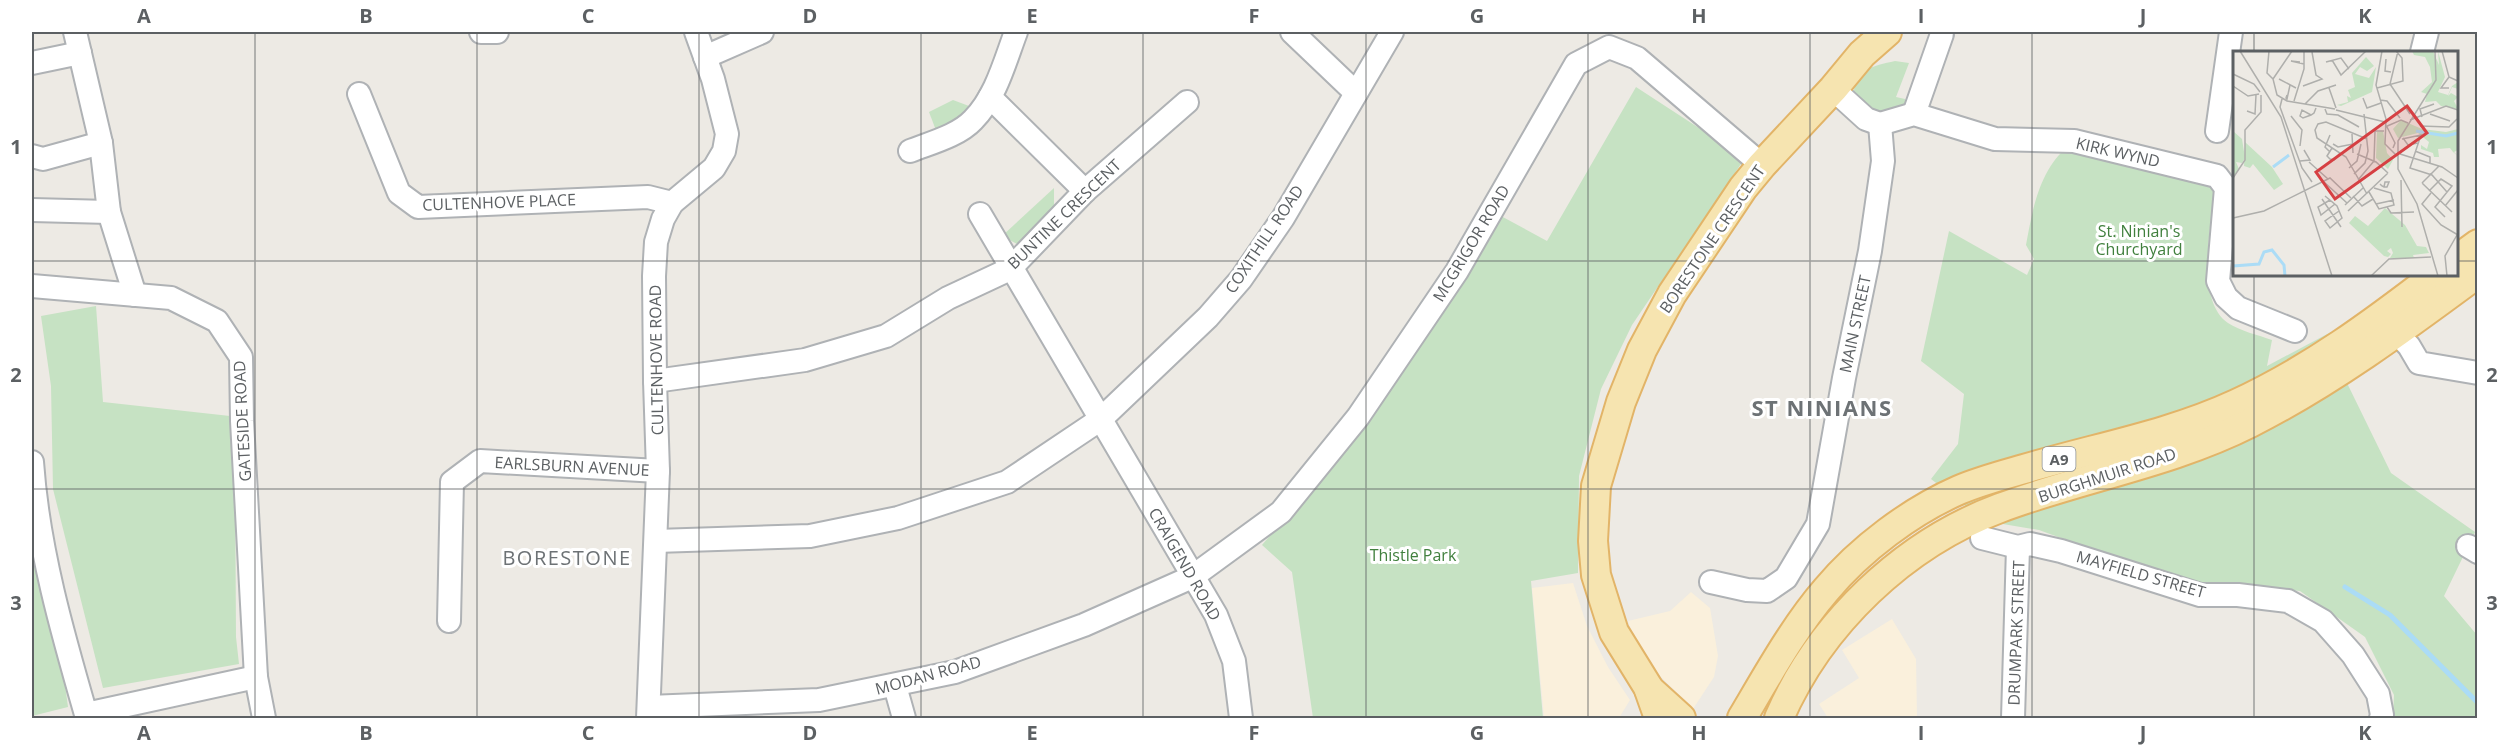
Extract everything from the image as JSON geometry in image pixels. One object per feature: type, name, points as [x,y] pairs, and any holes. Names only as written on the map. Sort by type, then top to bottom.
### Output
[{"type":"main road","name":"BORESTONE CRESCENT","points":[[1659,718],[1648,687],[1614,632],[1596,575],[1593,541],[1596,486],[1621,402],[1642,350],[1672,294],[1762,165],[1833,89],[1862,54],[1887,32]]},
{"type":"main road","points":[[2458,259],[2478,244]]},
{"type":"main road","name":"BURGHMUIR ROAD","points":[[1742,718],[1769,672],[1825,590],[1856,559],[1897,525],[1959,490],[2024,469],[2172,428],[2235,404],[2388,325],[2478,273]]},
{"type":"main road","name":"BURGHMUIR ROAD","points":[[1779,718],[1793,687],[1845,614],[1871,589],[1919,551],[1960,525],[2002,508],[2149,464],[2249,424],[2311,388],[2388,325],[2435,276]]},
{"type":"main road","name":"BORESTONE CRESCENT","points":[[1648,687],[1681,718]]},
{"type":"street","points":[[481,32],[497,32]]},
{"type":"street","name":"CULTENHOVE ROAD","points":[[649,713],[658,471],[654,276],[656,242],[663,219],[672,203],[714,168],[724,151],[727,134],[713,79],[696,32]]},
{"type":"street","points":[[705,57],[762,32]]},
{"type":"street","points":[[910,151],[944,138],[972,122],[990,97],[1016,32]]},
{"type":"street","points":[[1292,32],[1356,93]]},
{"type":"street","name":"COXITHILL ROAD","points":[[656,541],[810,536],[898,518],[1007,482],[1101,419],[1208,317],[1241,279],[1283,218],[1392,32]]},
{"type":"street","points":[[2217,131],[2231,32]]},
{"type":"street","points":[[2422,51],[2427,32]]},
{"type":"street","points":[[1833,89],[1866,118],[1880,124],[1914,114],[1942,34]]},
{"type":"street","points":[[32,63],[78,42],[101,143],[109,212],[135,295]]},
{"type":"street","name":"MCGRIGOR ROAD","points":[[1192,577],[1281,512],[1358,417],[1457,271],[1576,64],[1609,46],[1637,58],[1762,165]]},
{"type":"street","name":"CULTENHOVE PLACE","points":[[359,94],[399,193],[418,207],[648,197],[672,203]]},
{"type":"street","points":[[990,97],[1085,191]]},
{"type":"street","name":"BUNTINE CRESCENT","points":[[655,381],[805,360],[886,336],[948,298],[1010,268],[1085,191],[1187,102]]},
{"type":"street","name":"KIRK WYND","points":[[1914,114],[1995,139],[2073,141],[2217,176],[2226,188],[2218,281],[2226,297],[2238,308],[2295,331]]},
{"type":"street","name":"MAIN STREET","points":[[1711,582],[1747,590],[1767,591],[1786,578],[1818,524],[1870,251],[1883,161],[1880,124]]},
{"type":"street","points":[[32,156],[43,159],[101,143]]},
{"type":"street","points":[[32,210],[109,212]]},
{"type":"street","name":"CRAIGEND ROAD","points":[[980,214],[1216,615],[1234,661],[1241,718]]},
{"type":"street","name":"GATESIDE ROAD","points":[[32,286],[171,298],[217,321],[241,357],[242,421],[256,677],[264,718]]},
{"type":"street","points":[[2388,325],[2409,346],[2419,363],[2478,373]]},
{"type":"street","name":"EARLSBURN AVENUE","points":[[449,621],[453,482],[480,461],[658,471]]},
{"type":"street","points":[[32,462],[35,504],[68,652],[86,716],[256,677]]},
{"type":"street","name":"MAYFIELD STREET","points":[[1982,538],[2018,547],[2030,544],[2061,550],[2200,596],[2238,595],[2288,602],[2323,621],[2353,655],[2378,694],[2381,718]]},
{"type":"street","name":"DRUMPARK STREET","points":[[2013,718],[2018,547]]},
{"type":"street","name":"MODAN ROAD","points":[[649,713],[819,700],[955,672],[1084,625],[1192,577]]},
{"type":"street","points":[[895,686],[904,718]]},
{"type":"shaded area","points":[[1573,583],[1587,626],[1608,667],[1630,700],[1619,718],[1544,718],[1532,588]]},
{"type":"shaded area","points":[[1691,592],[1710,608],[1718,656],[1714,677],[1693,709],[1660,676],[1635,641],[1628,621],[1670,611]]},
{"type":"shaded area","points":[[1892,619],[1916,659],[1917,718],[1828,718],[1819,704],[1859,678],[1842,650]]},
{"type":"green space","points":[[1895,61],[1909,63],[1896,97],[1905,99],[1907,103],[1902,109],[1883,117],[1854,96],[1855,87],[1857,80],[1866,70]]},
{"type":"green space","name":"Thistle Park","points":[[1636,87],[1745,158],[1632,325],[1601,389],[1579,476],[1578,573],[1531,581],[1543,718],[1313,718],[1292,572],[1262,545],[1370,418],[1501,216],[1547,241]]},
{"type":"green space","points":[[953,100],[969,106],[966,113],[937,133],[929,112]]},
{"type":"green space","name":"St. Ninian's Churchyard","points":[[2065,149],[2210,185],[2215,190],[2208,261],[2211,298],[2218,312],[2228,323],[2272,340],[2267,366],[2331,332],[2346,381],[2391,473],[2475,532],[2444,596],[2477,635],[2477,718],[2393,718],[2394,695],[2365,637],[2300,591],[2219,582],[2184,583],[2039,530],[1985,521],[1931,479],[1958,444],[1964,394],[1921,361],[1949,231],[2027,275],[2034,259],[2026,245],[2038,193],[2049,169]]},
{"type":"green space","points":[[1054,188],[1054,216],[1023,247],[1002,236]]},
{"type":"green space","points":[[96,306],[103,402],[230,416],[235,464],[236,637],[239,664],[103,688],[53,489],[51,386],[41,316]]},
{"type":"green space","points":[[32,563],[44,578],[61,655],[68,707],[32,716]]},
{"type":"waterway","points":[[2345,587],[2390,615],[2478,703]]},
{"type":"district","name":"ST NINIANS","points":[[1822,407]]},
{"type":"district","name":"BORESTONE","points":[[567,557]]}]
